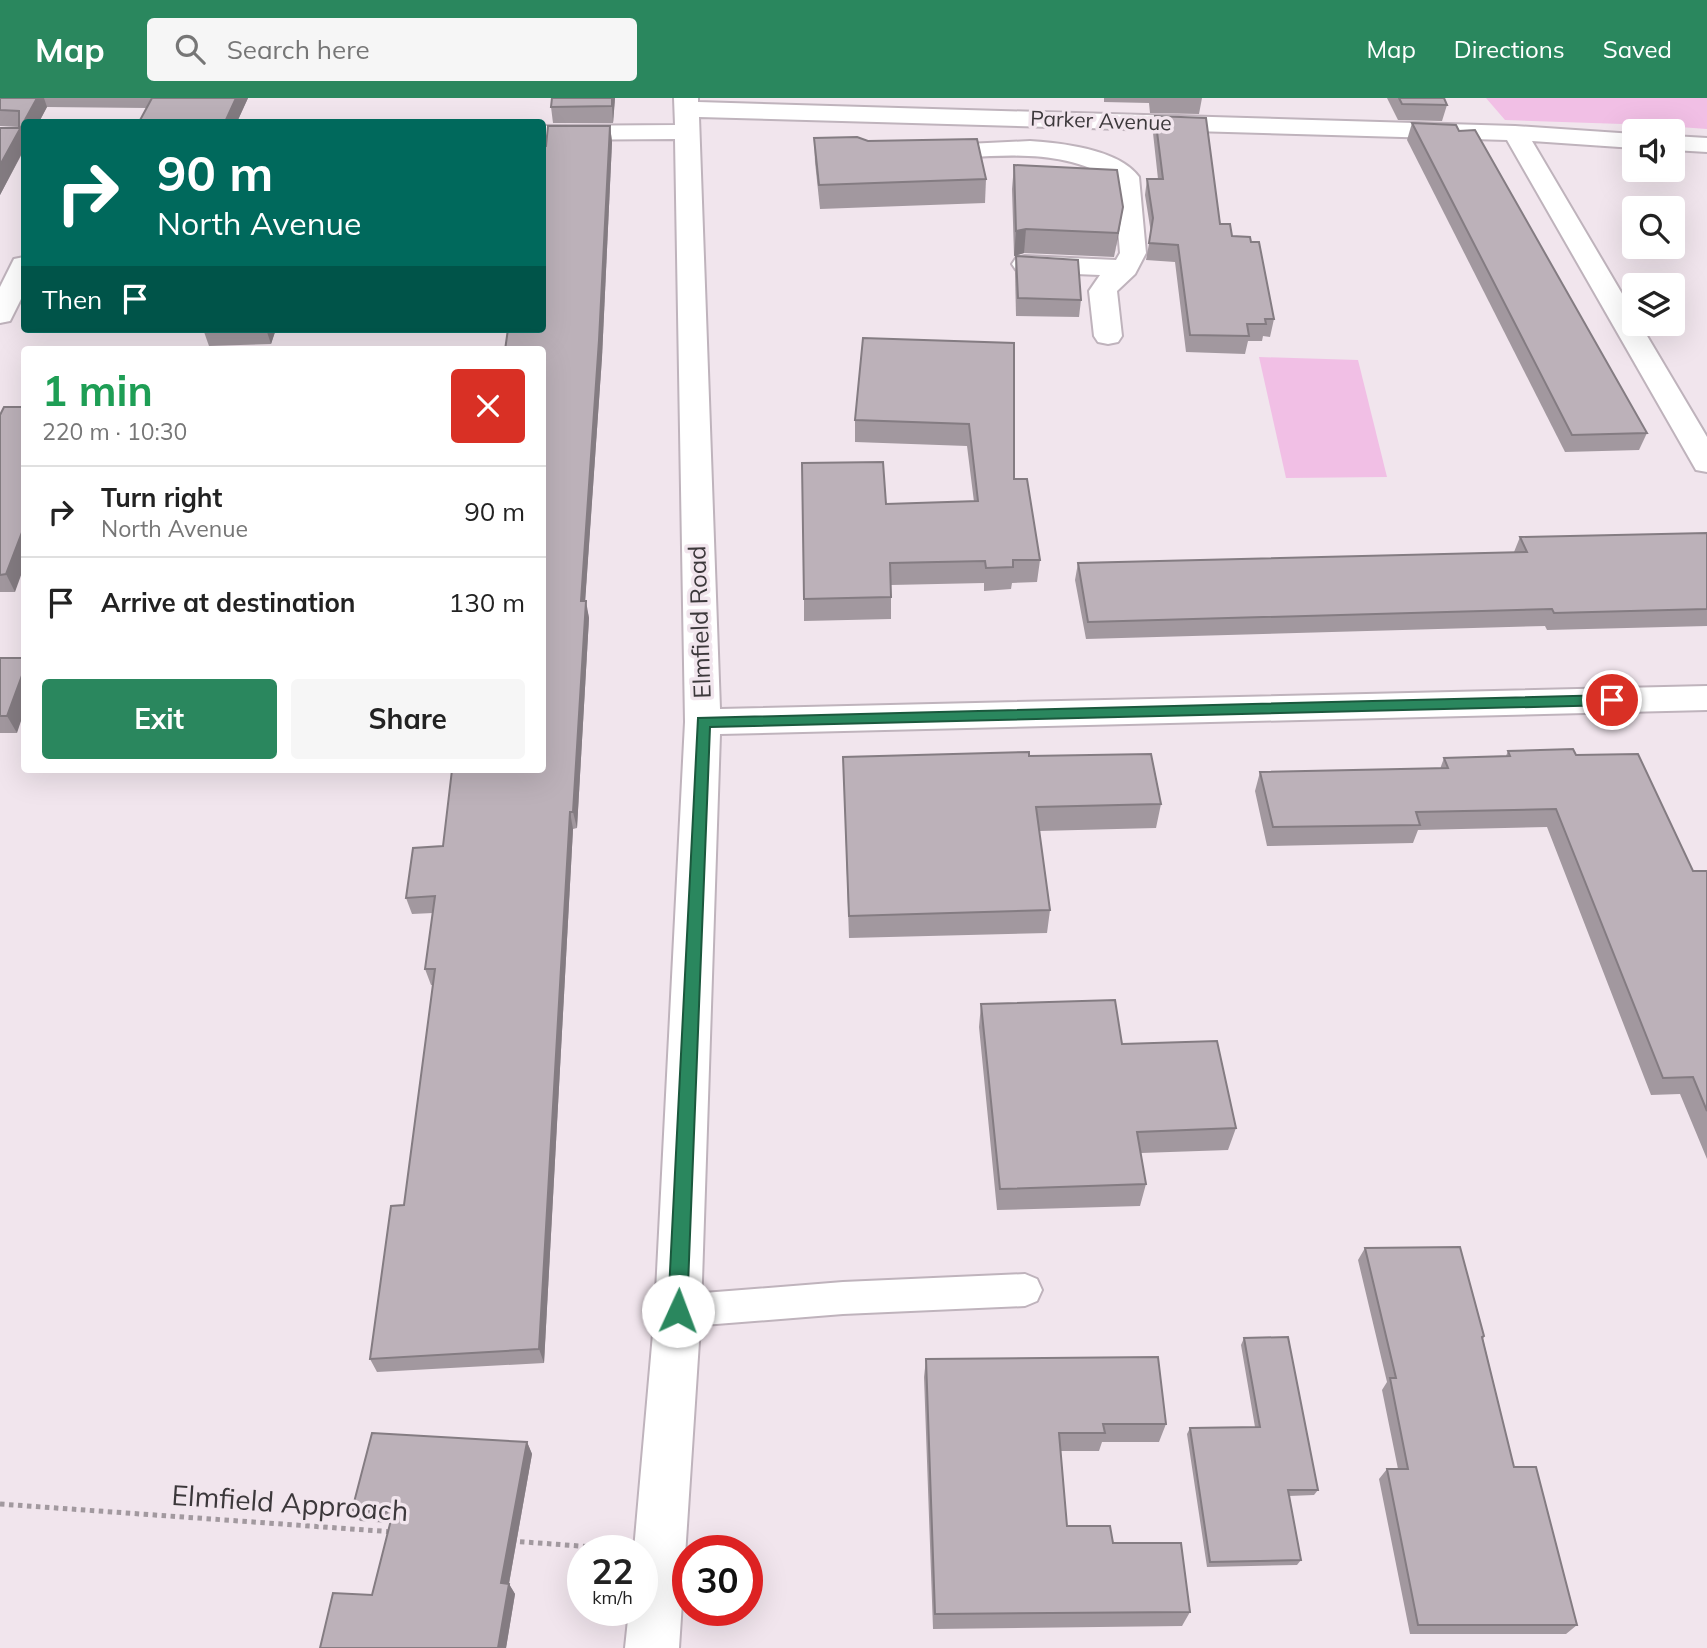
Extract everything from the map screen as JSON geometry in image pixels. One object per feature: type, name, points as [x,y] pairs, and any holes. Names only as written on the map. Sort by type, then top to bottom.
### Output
[{"type":"street","name":"Parker Avenue","points":[[546,132],[686,113],[1012,118],[1515,133],[1622,140]]},
{"type":"street","name":"Elmfield Road","points":[[652,1648],[678,1311],[703,722],[686,113]]},
{"type":"street","points":[[1012,118],[1017,150]]},
{"type":"street","points":[[1515,133],[1707,463]]},
{"type":"street","points":[[1685,144],[1707,145]]},
{"type":"street","points":[[895,154],[1017,150],[1068,152],[1110,165],[1125,177],[1133,253],[1125,268],[1111,279],[1103,290],[1108,336]]},
{"type":"street","points":[[1024,264],[1125,268]]},
{"type":"street","points":[[0,315],[21,271]]},
{"type":"street","points":[[703,722],[1703,706]]},
{"type":"lane","points":[[678,1311],[844,1298],[1025,1290]]},
{"type":"path","name":"Elmfield Approach","points":[[0,1504],[401,1532]]},
{"type":"path","points":[[497,1539],[661,1552]]},
{"type":"shaded area","points":[[1486,98],[1707,98],[1707,129],[1685,127],[1685,119],[1622,119],[1622,124],[1505,120]]},
{"type":"shaded area","points":[[1259,357],[1358,360],[1387,477],[1286,478]]},
{"type":"building","points":[[0,98],[37,98],[25,119],[21,119],[21,127],[0,165],[0,128],[19,128],[19,111],[0,110]]},
{"type":"building","points":[[152,98],[236,98],[226,119],[141,119]]},
{"type":"building","points":[[552,98],[612,98],[612,106],[551,107]]},
{"type":"building","points":[[1399,98],[1444,98],[1447,105],[1402,104]]},
{"type":"building","points":[[1155,116],[1206,118],[1220,224],[1230,224],[1232,236],[1250,237],[1251,242],[1259,242],[1274,319],[1265,319],[1266,324],[1247,324],[1249,336],[1190,335],[1178,245],[1149,243],[1153,218],[1147,179],[1163,179]]},
{"type":"building","points":[[1412,123],[1456,125],[1459,131],[1475,130],[1647,433],[1572,435]]},
{"type":"building","points":[[548,126],[610,126],[581,601],[586,601],[573,812],[570,812],[539,1349],[370,1359],[391,1206],[404,1205],[435,969],[425,969],[435,896],[406,898],[413,848],[443,846],[452,773],[546,773],[546,346],[506,346],[507,333],[546,333]]},
{"type":"building","points":[[857,137],[868,141],[977,139],[986,179],[819,185],[814,138]]},
{"type":"building","points":[[1014,165],[1117,170],[1123,207],[1118,233],[1026,229],[1016,231]]},
{"type":"building","points":[[1016,256],[1078,260],[1081,300],[1018,298]]},
{"type":"building","points":[[863,338],[1014,343],[1014,479],[1027,479],[1040,560],[1013,560],[1013,567],[986,568],[985,561],[890,563],[891,597],[804,599],[802,463],[883,462],[886,504],[978,501],[969,424],[855,420]]},
{"type":"building","points":[[4,407],[21,407],[21,535],[6,574],[0,575],[0,415]]},
{"type":"building","points":[[1707,533],[1707,609],[1554,613],[1552,609],[1088,622],[1078,563],[1527,552],[1520,537]]},
{"type":"building","points":[[0,658],[21,658],[21,678],[7,716],[0,716]]},
{"type":"building","points":[[1573,749],[1576,755],[1638,754],[1693,871],[1707,871],[1707,1111],[1693,1077],[1663,1078],[1556,809],[1416,812],[1420,825],[1273,827],[1260,772],[1448,768],[1444,758],[1510,756],[1508,751]]},
{"type":"building","points":[[1029,752],[1029,756],[1151,754],[1161,804],[1036,807],[1050,910],[849,916],[843,757]]},
{"type":"building","points":[[1115,1000],[1122,1044],[1217,1041],[1236,1128],[1137,1132],[1146,1184],[1000,1189],[981,1004]]},
{"type":"building","points":[[1460,1247],[1514,1467],[1536,1467],[1577,1625],[1418,1625],[1387,1469],[1408,1469],[1390,1378],[1396,1378],[1365,1248]]},
{"type":"building","points":[[1288,1337],[1318,1490],[1288,1490],[1301,1560],[1210,1562],[1190,1428],[1260,1427],[1244,1338]]},
{"type":"building","points":[[1158,1357],[1166,1424],[1103,1424],[1105,1433],[1059,1433],[1067,1526],[1110,1526],[1113,1543],[1181,1543],[1190,1612],[935,1614],[926,1359]]},
{"type":"building","points":[[372,1433],[527,1442],[501,1583],[509,1584],[498,1648],[320,1648],[333,1593],[372,1595],[393,1512],[352,1510]]},
{"type":"route","points":[[678,1311],[703,722],[1612,700]]}]
